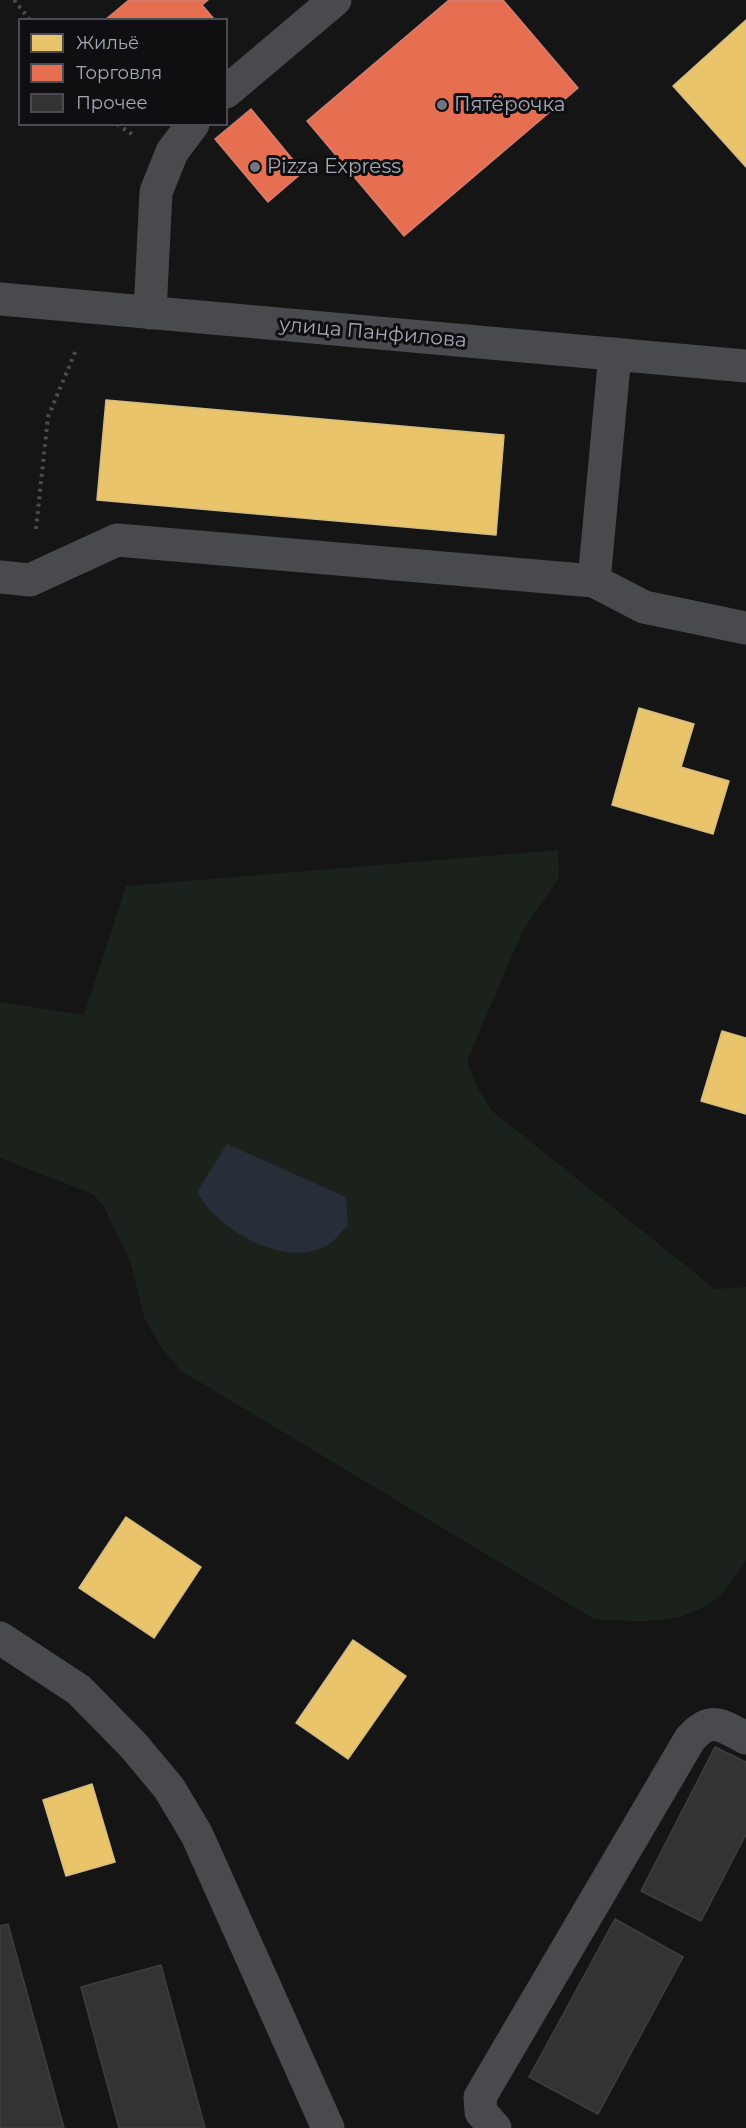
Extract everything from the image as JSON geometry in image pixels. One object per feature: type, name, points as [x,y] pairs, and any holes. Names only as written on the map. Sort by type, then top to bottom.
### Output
[{"type":"street","points":[[228,90],[335,0]]},
{"type":"street","points":[[150,313],[156,192],[172,152],[192,126]]},
{"type":"street","name":"улица Панфилова","points":[[0,299],[746,366]]},
{"type":"street","points":[[594,581],[615,354]]},
{"type":"street","points":[[15,578],[117,540],[594,581],[644,607],[746,628]]},
{"type":"street","points":[[0,1638],[79,1690],[133,1745],[169,1788],[197,1835],[328,2128]]},
{"type":"street","points":[[495,2128],[481,2112],[480,2097],[690,1739],[702,1726],[713,1723],[746,1738]]},
{"type":"path","points":[[14,0],[28,18]]},
{"type":"path","points":[[15,578],[48,417],[79,342]]},
{"type":"shaded area","points":[[558,850],[559,878],[523,930],[467,1061],[478,1089],[492,1111],[715,1289],[746,1287],[746,1560],[728,1587],[712,1602],[697,1611],[664,1620],[594,1619],[180,1370],[162,1348],[145,1320],[130,1261],[104,1207],[93,1194],[0,1158],[0,1002],[84,1015],[126,886]],"holes":[[[228,1145],[346,1197],[268,1249],[214,1215]]]},
{"type":"shaded area","points":[[227,1144],[346,1197],[348,1225],[334,1240],[310,1252],[280,1251],[265,1247],[237,1233],[211,1212],[197,1192]]},
{"type":"building: Жильё","points":[[746,20],[746,167],[673,86]]},
{"type":"building: Жильё","points":[[106,400],[504,435],[496,535],[97,500]]},
{"type":"building: Жильё","points":[[639,708],[694,724],[681,767],[729,781],[713,834],[612,805]]},
{"type":"building: Жильё","points":[[722,1031],[746,1038],[746,1114],[701,1101]]},
{"type":"building: Жильё","points":[[126,1517],[201,1567],[154,1638],[79,1588]]},
{"type":"building: Жильё","points":[[353,1640],[406,1676],[348,1759],[296,1723]]},
{"type":"building: Жильё","points":[[92,1784],[115,1862],[66,1876],[43,1800]]},
{"type":"building: Торговля","points":[[129,0],[208,0],[202,5],[213,18],[107,18]]},
{"type":"building: Торговля","name":"Пятёрочка","points":[[449,0],[503,0],[578,88],[404,236],[307,121]]},
{"type":"building: Торговля","points":[[251,109],[303,172],[268,202],[215,139]]},
{"type":"building: Прочее","points":[[715,1747],[746,1762],[746,1834],[701,1921],[641,1891]]},
{"type":"building: Прочее","points":[[615,1919],[683,1957],[598,2114],[529,2077]]},
{"type":"building: Прочее","points":[[8,1924],[64,2128],[0,2128],[0,1926]]},
{"type":"building: Прочее","points":[[161,1965],[205,2128],[119,2128],[81,1987]]},
{"type":"place","name":"Пятёрочка","points":[[442,105]]},
{"type":"place","name":"Pizza Express","points":[[255,167]]}]
